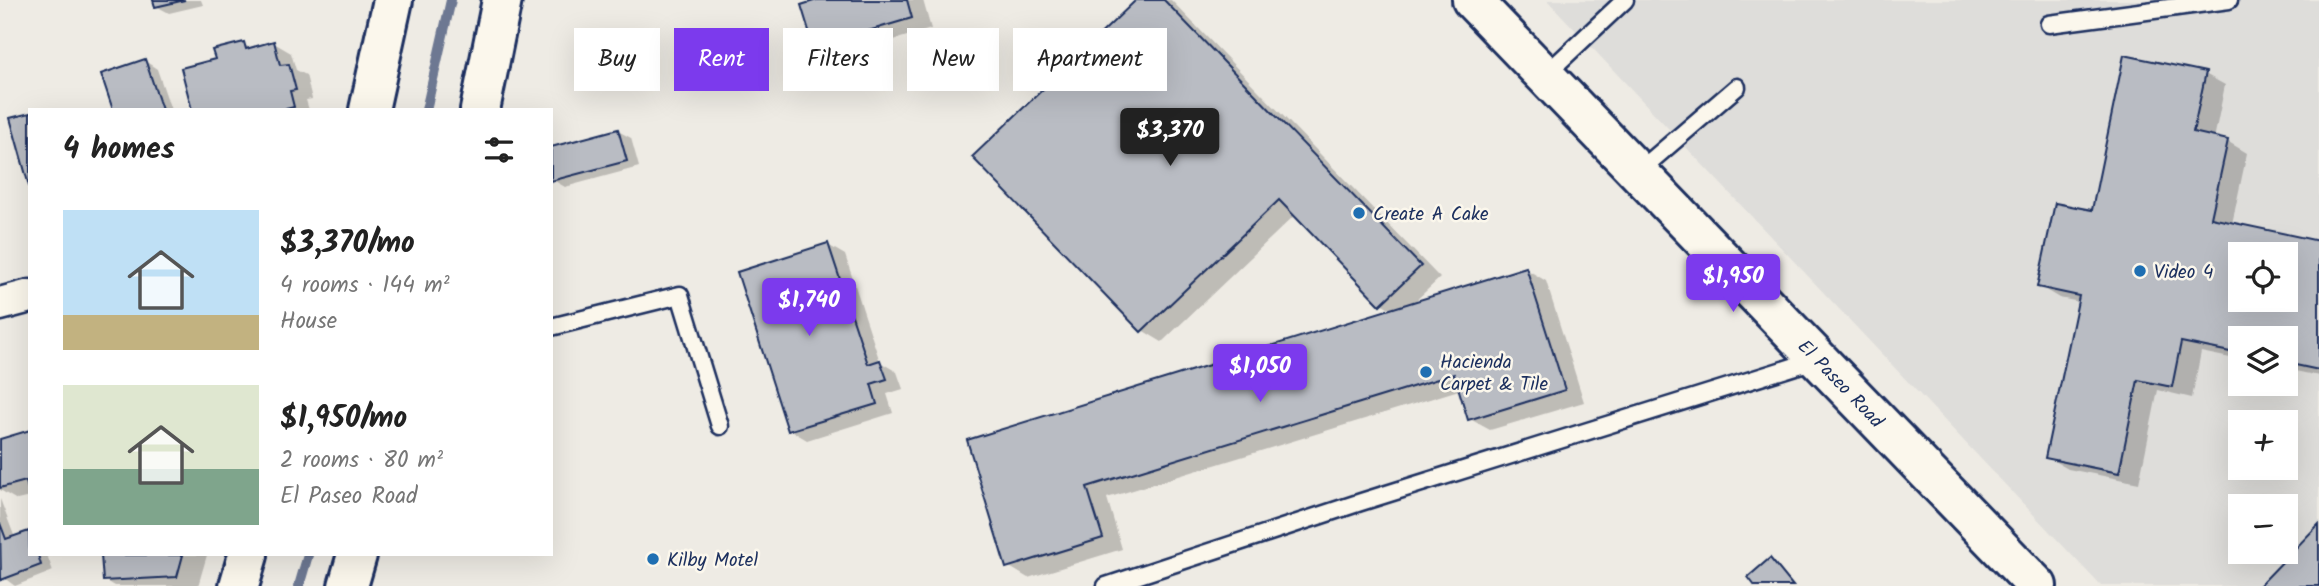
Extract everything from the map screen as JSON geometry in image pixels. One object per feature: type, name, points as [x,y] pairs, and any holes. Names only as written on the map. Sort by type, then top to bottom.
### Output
[{"type":"main road","points":[[369,108],[393,0]]},
{"type":"main road","points":[[480,108],[502,0]]},
{"type":"main road","name":"El Paseo Road","points":[[1472,0],[2037,586]]},
{"type":"main road","points":[[239,586],[248,556]]},
{"type":"main road","points":[[348,586],[357,556]]},
{"type":"street","points":[[0,304],[28,297]]},
{"type":"lane","points":[[1544,76],[1625,0]]},
{"type":"lane","points":[[2049,24],[2229,0]]},
{"type":"lane","points":[[1638,172],[1737,87]]},
{"type":"lane","points":[[553,327],[680,295],[720,426]]},
{"type":"lane","points":[[1106,586],[1374,498],[1818,359]]},
{"type":"shaded area","points":[[1547,0],[2319,0],[2319,586],[2101,586]]},
{"type":"building","points":[[153,0],[185,0],[155,7]]},
{"type":"building","points":[[817,0],[907,0],[912,18],[878,28],[808,28],[801,5]]},
{"type":"building","points":[[1136,0],[1164,0],[1421,266],[1380,305],[1279,200],[1141,332],[972,157],[1041,91],[1167,91],[1167,28],[1107,28]]},
{"type":"building","points":[[274,41],[280,65],[289,64],[296,90],[290,91],[294,107],[191,108],[181,68],[215,59],[212,50],[244,42],[246,49]]},
{"type":"building","name":"Video 4","points":[[2124,55],[2206,72],[2193,132],[2228,140],[2211,218],[2319,241],[2319,370],[2298,366],[2298,326],[2228,326],[2228,352],[2181,342],[2172,387],[2138,380],[2119,473],[2045,458],[2079,296],[2037,287],[2055,203],[2092,210]]},
{"type":"building","points":[[145,59],[161,108],[112,108],[101,74]]},
{"type":"building","points":[[28,114],[28,182],[10,118]]},
{"type":"building","points":[[618,129],[627,161],[553,180],[553,146]]},
{"type":"building","points":[[828,243],[868,364],[880,360],[887,379],[871,384],[877,404],[788,431],[737,272]]},
{"type":"building","points":[[1526,267],[1565,390],[1468,420],[1454,374],[1087,487],[1103,538],[1006,568],[967,440]]},
{"type":"building","points":[[28,431],[28,489],[26,481],[0,488],[0,439]]},
{"type":"building","points":[[0,523],[6,539],[28,531],[28,556],[38,556],[41,565],[1,580]]},
{"type":"building","points":[[2319,524],[2319,586],[2259,586],[2280,564],[2298,564],[2298,546]]},
{"type":"building","points":[[101,556],[183,556],[177,577],[103,581]]},
{"type":"building","points":[[1770,558],[1793,586],[1755,586],[1748,577]]},
{"type":"waterway","points":[[426,108],[451,0]]},
{"type":"waterway","points":[[299,586],[308,556]]},
{"type":"place","name":"Create A Cake","points":[[1359,213]]},
{"type":"place","name":"Video 4","points":[[2140,271]]},
{"type":"place","name":"Hacienda Carpet & Tile","points":[[1426,372]]},
{"type":"place","name":"Kilby Motel","points":[[653,559]]}]
